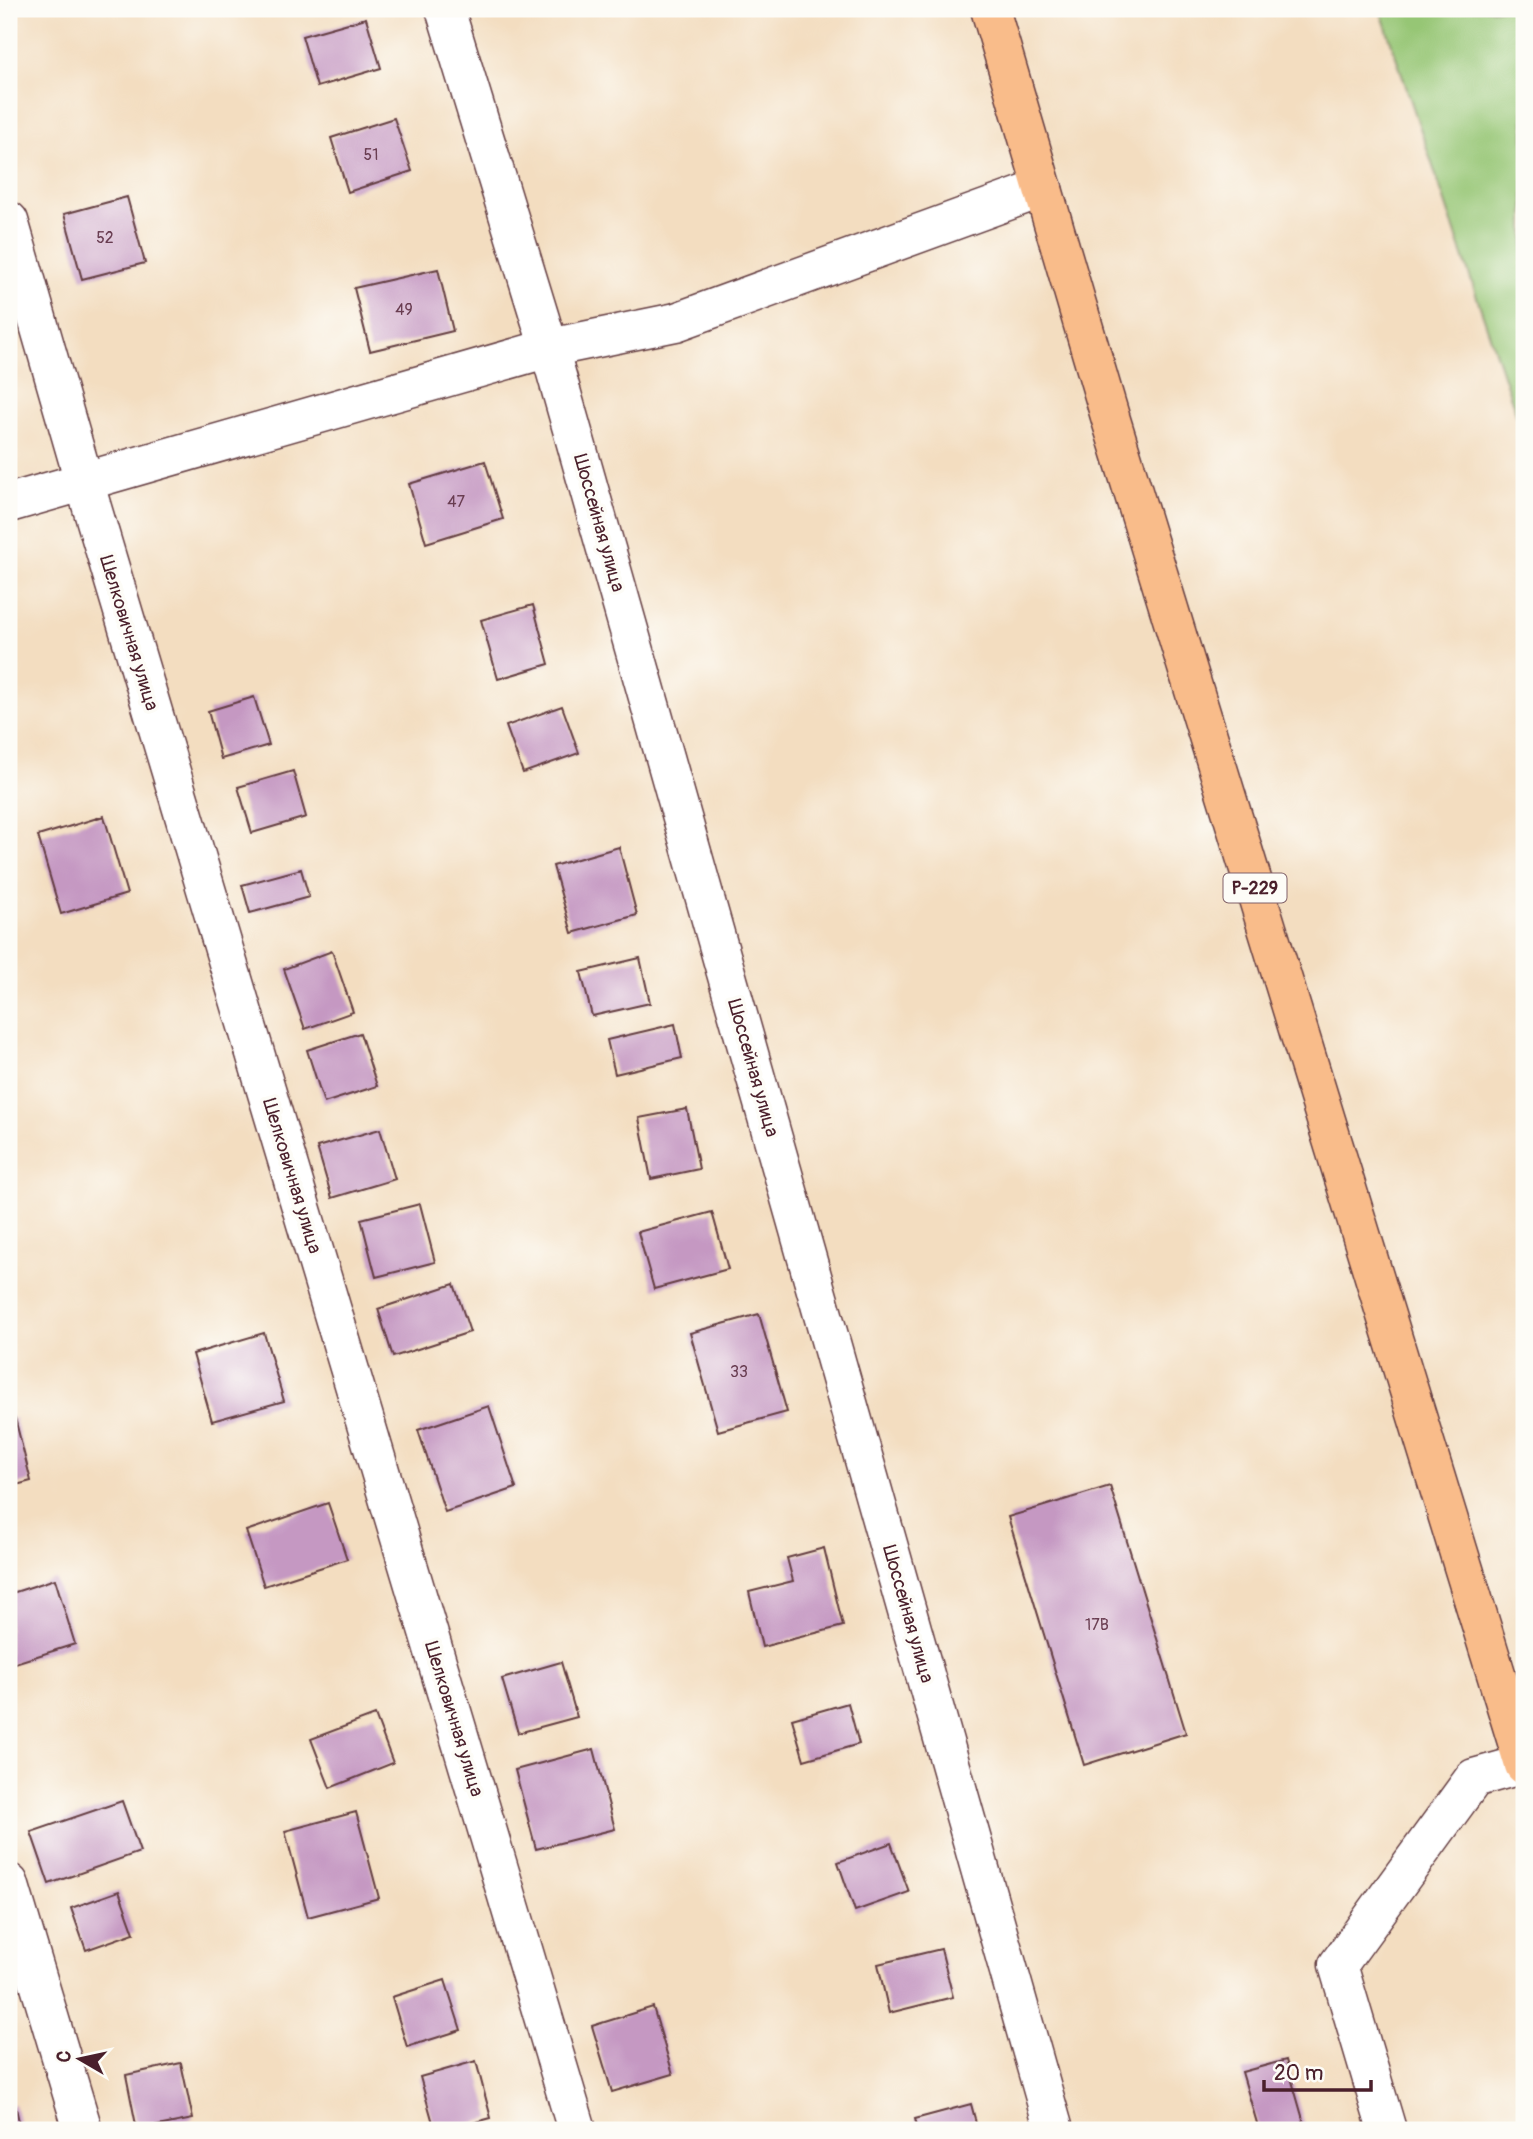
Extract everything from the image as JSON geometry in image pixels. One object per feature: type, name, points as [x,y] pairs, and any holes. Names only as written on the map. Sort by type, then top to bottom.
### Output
[{"type":"main road","name":"Р-229","points":[[990,9],[1111,420],[1524,1765]]},
{"type":"street","name":"Шоссейная улица","points":[[445,9],[549,348],[1054,2130]]},
{"type":"street","points":[[9,503],[549,348],[676,322],[1044,188]]},
{"type":"street","name":"Шелковичная улица","points":[[9,221],[84,481],[577,2130]]},
{"type":"street","points":[[1387,2130],[1338,1965],[1474,1777],[1524,1765]]},
{"type":"street","points":[[9,1883],[83,2130]]},
{"type":"green space","points":[[1380,9],[1524,9],[1524,437]]},
{"type":"building","points":[[366,18],[381,68],[317,87],[302,36]]},
{"type":"building","points":[[394,118],[412,171],[348,192],[331,138]]},
{"type":"building","points":[[127,197],[145,263],[82,279],[64,214]]},
{"type":"building","points":[[438,269],[453,331],[370,351],[354,288]]},
{"type":"building","points":[[485,461],[503,519],[426,543],[409,484]]},
{"type":"building","points":[[533,605],[549,664],[498,679],[481,620]]},
{"type":"building","points":[[254,697],[269,745],[221,759],[208,711]]},
{"type":"building","points":[[562,706],[579,753],[523,773],[506,726]]},
{"type":"building","points":[[293,771],[306,817],[252,833],[238,787]]},
{"type":"building","points":[[104,816],[127,894],[61,914],[38,836]]},
{"type":"building","points":[[619,847],[637,915],[572,933],[553,866]]},
{"type":"building","points":[[301,869],[309,897],[250,913],[242,885]]},
{"type":"building","points":[[332,951],[353,1012],[305,1029],[284,969]]},
{"type":"building","points":[[640,958],[650,1003],[592,1016],[581,972]]},
{"type":"building","points":[[675,1024],[682,1058],[615,1074],[607,1040]]},
{"type":"building","points":[[360,1033],[377,1086],[324,1103],[307,1050]]},
{"type":"building","points":[[687,1109],[699,1169],[651,1179],[639,1118]]},
{"type":"building","points":[[380,1129],[395,1179],[332,1198],[317,1147]]},
{"type":"building","points":[[420,1204],[435,1262],[376,1277],[361,1219]]},
{"type":"building","points":[[712,1212],[728,1269],[654,1289],[638,1232]]},
{"type":"building","points":[[454,1284],[470,1332],[393,1357],[378,1309]]},
{"type":"building","points":[[759,1314],[787,1412],[718,1431],[690,1333]]},
{"type":"building","points":[[264,1333],[284,1401],[212,1421],[193,1354]]},
{"type":"building","points":[[489,1406],[516,1488],[445,1512],[418,1430]]},
{"type":"building","points":[[15,1418],[31,1481],[9,1487],[9,1420]]},
{"type":"building","points":[[1110,1486],[1186,1733],[1084,1765],[1008,1517]]},
{"type":"building","points":[[328,1503],[347,1559],[264,1586],[246,1531]]},
{"type":"building","points":[[824,1548],[843,1626],[762,1647],[749,1592],[793,1581],[787,1558]]},
{"type":"building","points":[[55,1579],[75,1644],[9,1665],[9,1594]]},
{"type":"building","points":[[561,1662],[577,1717],[518,1733],[502,1679]]},
{"type":"building","points":[[848,1703],[859,1744],[804,1760],[792,1719]]},
{"type":"building","points":[[375,1715],[393,1763],[330,1788],[311,1739]]},
{"type":"building","points":[[594,1749],[615,1829],[536,1849],[515,1770]]},
{"type":"building","points":[[122,1801],[140,1852],[49,1884],[31,1832]]},
{"type":"building","points":[[356,1812],[379,1898],[308,1917],[285,1831]]},
{"type":"building","points":[[891,1843],[909,1892],[855,1911],[838,1862]]},
{"type":"building","points":[[119,1891],[134,1933],[86,1950],[71,1908]]},
{"type":"building","points":[[941,1949],[953,1997],[889,2013],[878,1964]]},
{"type":"building","points":[[445,1980],[461,2030],[407,2047],[392,1997]]},
{"type":"building","points":[[653,2007],[673,2074],[612,2092],[592,2026]]},
{"type":"building","points":[[1286,2060],[1306,2130],[1259,2130],[1242,2072]]},
{"type":"building","points":[[476,2061],[491,2118],[447,2130],[435,2130],[420,2077]]},
{"type":"building","points":[[181,2063],[193,2119],[137,2130],[126,2075]]},
{"type":"building","points":[[15,2104],[21,2130],[9,2130],[9,2106]]},
{"type":"building","points":[[971,2104],[978,2130],[918,2130],[915,2119]]}]
